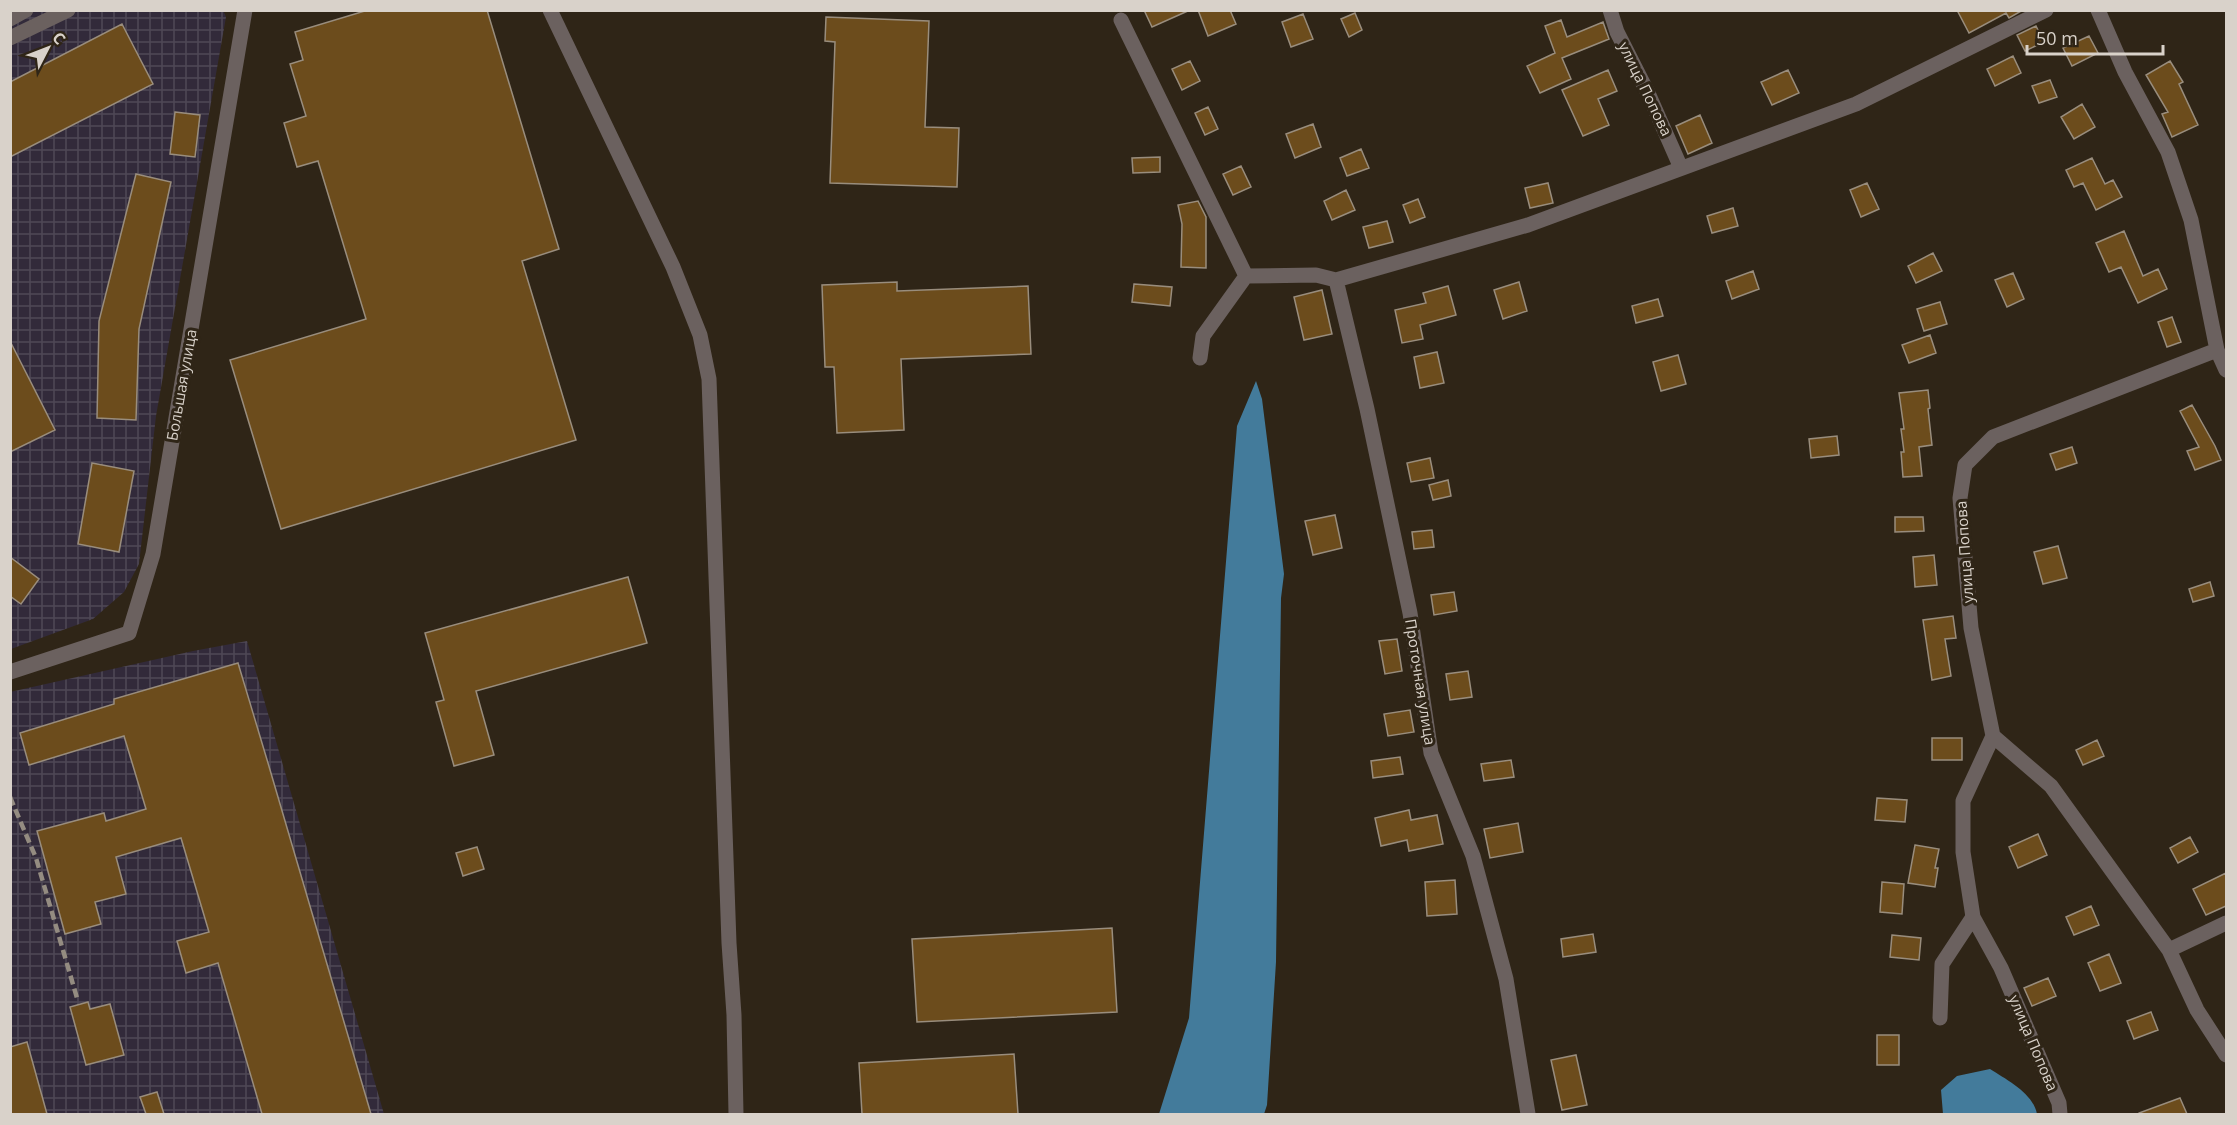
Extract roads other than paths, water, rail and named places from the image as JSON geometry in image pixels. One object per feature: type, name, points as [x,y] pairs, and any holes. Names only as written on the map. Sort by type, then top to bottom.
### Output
[{"type":"street","points":[[11,18],[26,10]]},
{"type":"street","points":[[10,38],[68,10]]},
{"type":"street","name":"Большая улица","points":[[10,672],[129,633],[153,554],[245,10]]},
{"type":"street","points":[[550,10],[673,267],[700,335],[709,379],[736,1114]]},
{"type":"street","name":"улица Попова","points":[[1610,10],[1617,32],[1648,93],[1681,168]]},
{"type":"street","points":[[2098,10],[2125,72],[2168,152],[2191,220],[2217,350],[2226,367]]},
{"type":"street","points":[[1246,276],[1316,275],[1336,280],[1528,225],[1856,104],[2037,13]]},
{"type":"street","points":[[1121,20],[1246,276]]},
{"type":"street","points":[[1200,358],[1203,336],[1246,276]]},
{"type":"street","name":"Проточная улица","points":[[1336,280],[1367,409],[1408,602],[1431,753],[1473,856],[1506,979],[1528,1114]]},
{"type":"street","name":"улица Попова","points":[[2060,1114],[2059,1103],[2001,968],[1972,917],[1963,852],[1963,801],[1993,736],[1971,628],[1960,498],[1965,465],[1993,437],[2217,350]]},
{"type":"street","points":[[1993,736],[2051,786],[2169,950],[2197,1010],[2226,1055]]},
{"type":"street","points":[[1940,1018],[1942,964],[1972,917]]},
{"type":"street","points":[[2169,950],[2226,923]]},
{"type":"water","points":[[1256,381],[1262,399],[1284,574],[1281,598],[1276,962],[1267,1105],[1264,1114],[1159,1114],[1189,1018],[1237,426]]},
{"type":"water","points":[[1990,1069],[2025,1093],[2035,1106],[2037,1114],[1943,1114],[1941,1090],[1957,1076]]},
{"type":"railway","points":[[10,797],[36,858],[77,998]]}]
